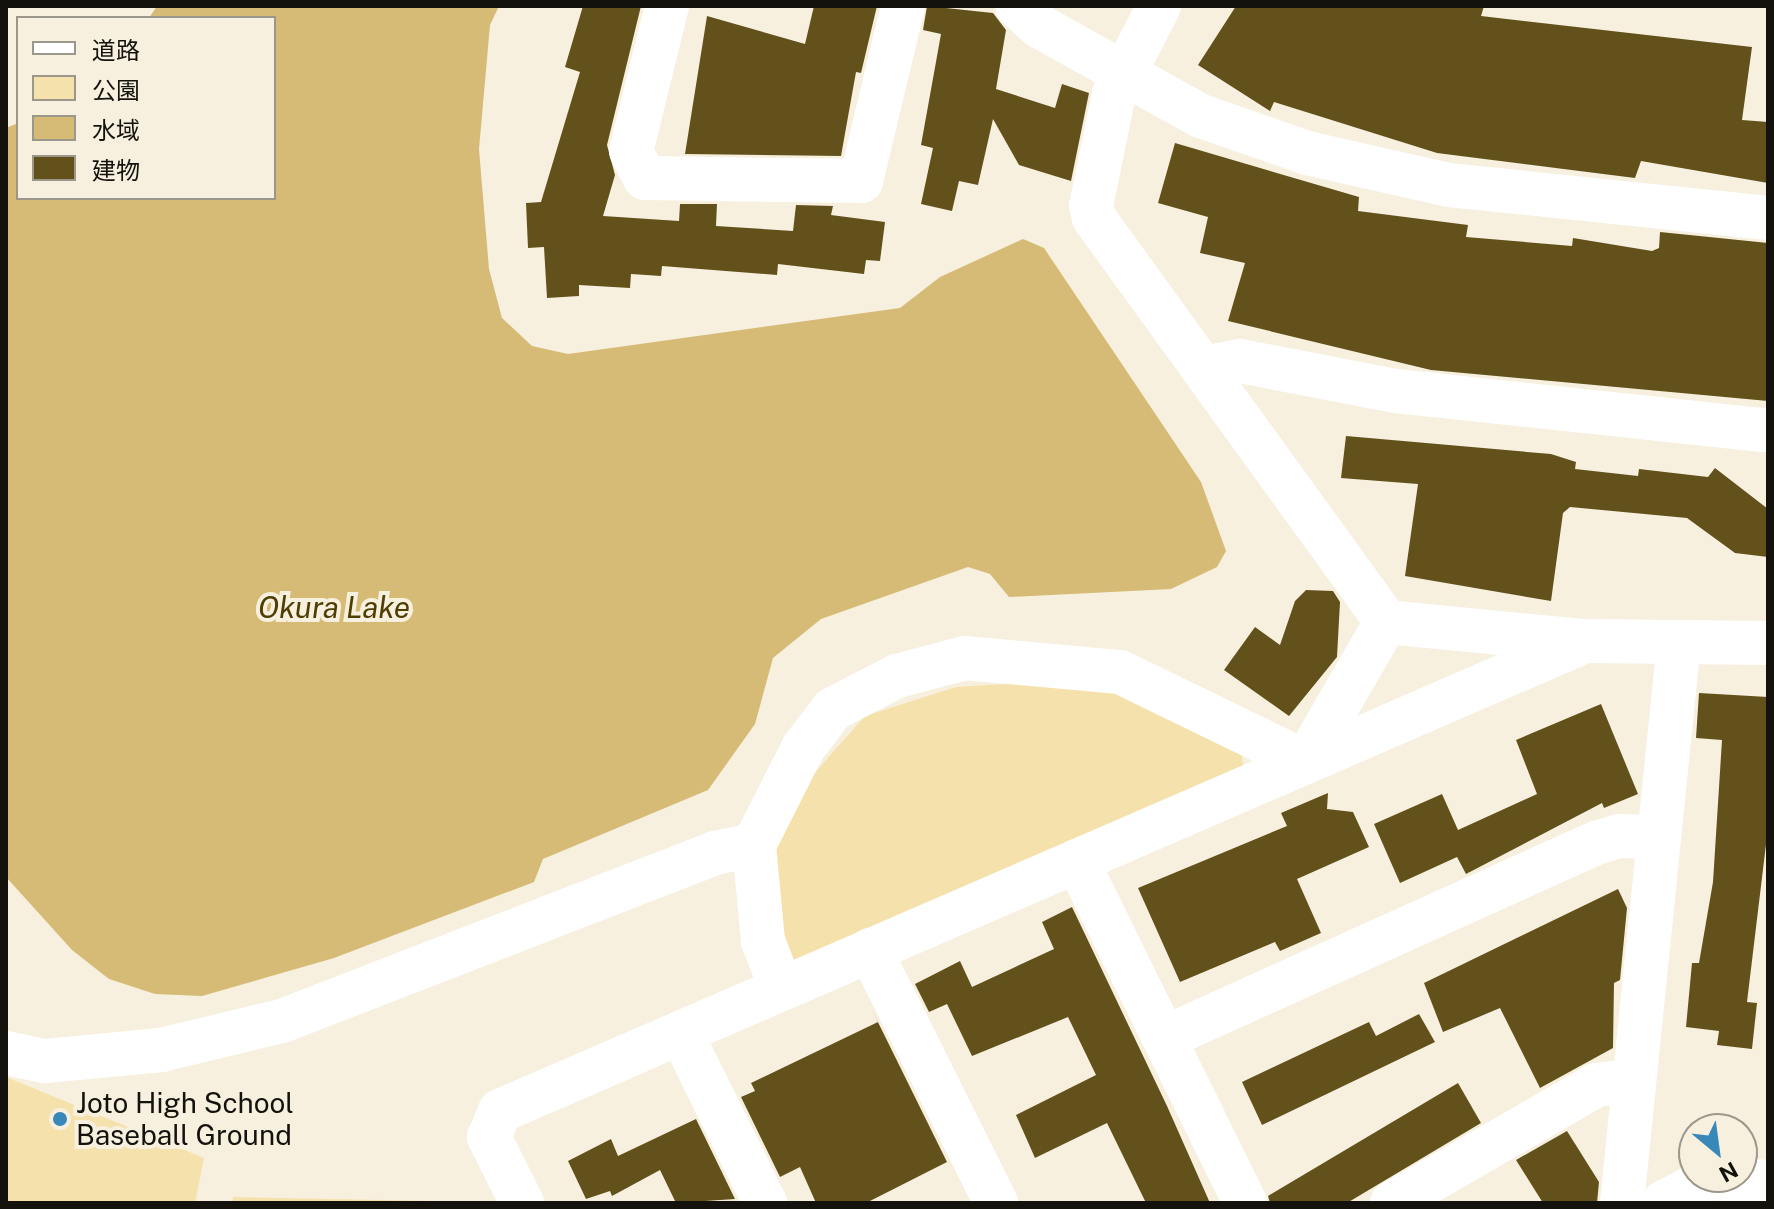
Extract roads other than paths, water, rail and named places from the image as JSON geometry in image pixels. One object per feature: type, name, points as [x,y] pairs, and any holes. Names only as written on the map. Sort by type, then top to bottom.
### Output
[{"type":"street","points":[[667,6],[631,151],[645,178],[861,181],[903,6]]},
{"type":"street","points":[[1017,6],[1039,26],[1201,116],[1281,144],[1435,182],[1768,218]]},
{"type":"street","points":[[1159,6],[1123,73],[1091,206],[1386,622],[1585,641],[1768,643]]},
{"type":"street","points":[[1203,368],[1240,361],[1396,391],[1768,431]]},
{"type":"street","points":[[1305,762],[1386,622]]},
{"type":"street","points":[[522,1203],[489,1137],[500,1111],[681,1033],[780,985],[870,950],[1585,641]]},
{"type":"street","points":[[1622,1203],[1679,642]]},
{"type":"street","points":[[780,985],[763,941],[754,845],[803,748],[833,709],[897,676],[965,658],[1120,672],[1305,762]]},
{"type":"street","points":[[1164,1038],[1596,843],[1619,836],[1659,837]]},
{"type":"street","points":[[6,1053],[45,1061],[161,1050],[282,1021],[715,853],[754,845]]},
{"type":"street","points":[[1077,861],[1245,1203]]},
{"type":"street","points":[[870,950],[996,1203]]},
{"type":"street","points":[[681,1033],[765,1203]]},
{"type":"street","points":[[1392,1203],[1596,1085],[1634,1080]]},
{"type":"street","points":[[1663,1203],[1710,1178],[1767,1183]]},
{"type":"water","name":"Okura Lake","points":[[157,6],[499,6],[490,25],[479,149],[489,269],[502,318],[532,346],[568,354],[900,308],[940,277],[1023,239],[1044,248],[1201,482],[1226,551],[1217,567],[1171,589],[1009,597],[990,574],[968,567],[821,619],[773,658],[755,724],[708,790],[543,859],[534,882],[334,958],[202,996],[155,994],[109,979],[72,950],[6,877],[6,128],[16,124],[16,200],[276,200],[276,16],[150,16]]},
{"type":"place","name":"Joto High School Baseball Ground","points":[[60,1119]]}]
